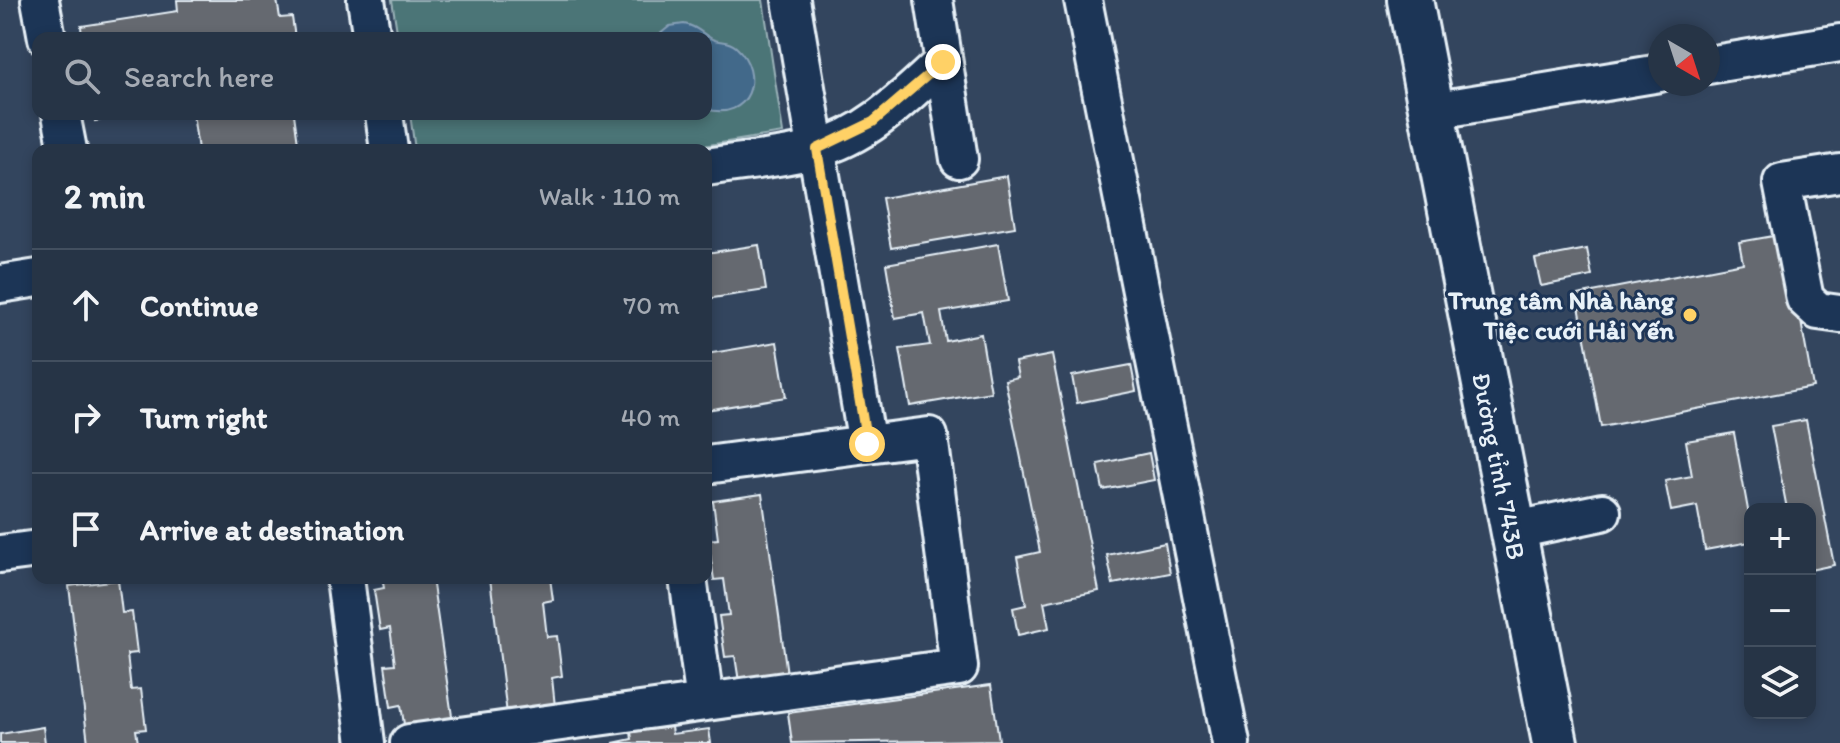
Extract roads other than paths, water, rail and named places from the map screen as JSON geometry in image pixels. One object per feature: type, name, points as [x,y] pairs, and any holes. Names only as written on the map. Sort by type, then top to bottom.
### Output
[{"type":"main road","name":"Đường tỉnh 743B","points":[[1410,0],[1511,531],[1555,743]]},
{"type":"lane","points":[[40,0],[46,32]]},
{"type":"lane","points":[[366,0],[371,32]]},
{"type":"lane","points":[[791,0],[867,444]]},
{"type":"lane","points":[[934,0],[959,159]]},
{"type":"lane","points":[[1083,0],[1231,743]]},
{"type":"lane","points":[[1720,63],[1840,43]]},
{"type":"lane","points":[[712,166],[817,149],[873,122],[943,62]]},
{"type":"lane","points":[[1431,111],[1648,75]]},
{"type":"lane","points":[[62,120],[67,144]]},
{"type":"lane","points":[[385,120],[388,144]]},
{"type":"lane","points":[[1840,173],[1782,182],[1805,299],[1818,311],[1840,314]]},
{"type":"lane","points":[[0,284],[32,279]]},
{"type":"lane","points":[[409,743],[959,667],[929,436],[712,464]]},
{"type":"lane","points":[[1511,531],[1602,512]]},
{"type":"lane","points":[[0,554],[32,550]]},
{"type":"lane","points":[[346,584],[366,743]]},
{"type":"lane","points":[[689,584],[705,702]]},
{"type":"water","points":[[684,24],[702,32],[662,32],[670,26]]},
{"type":"water","points":[[712,39],[736,47],[750,70],[749,93],[743,102],[733,109],[712,110]]},
{"type":"place","name":"Trung tâm Nhà hàng Tiệc cưới Hải Yến","points":[[1690,315]]}]
